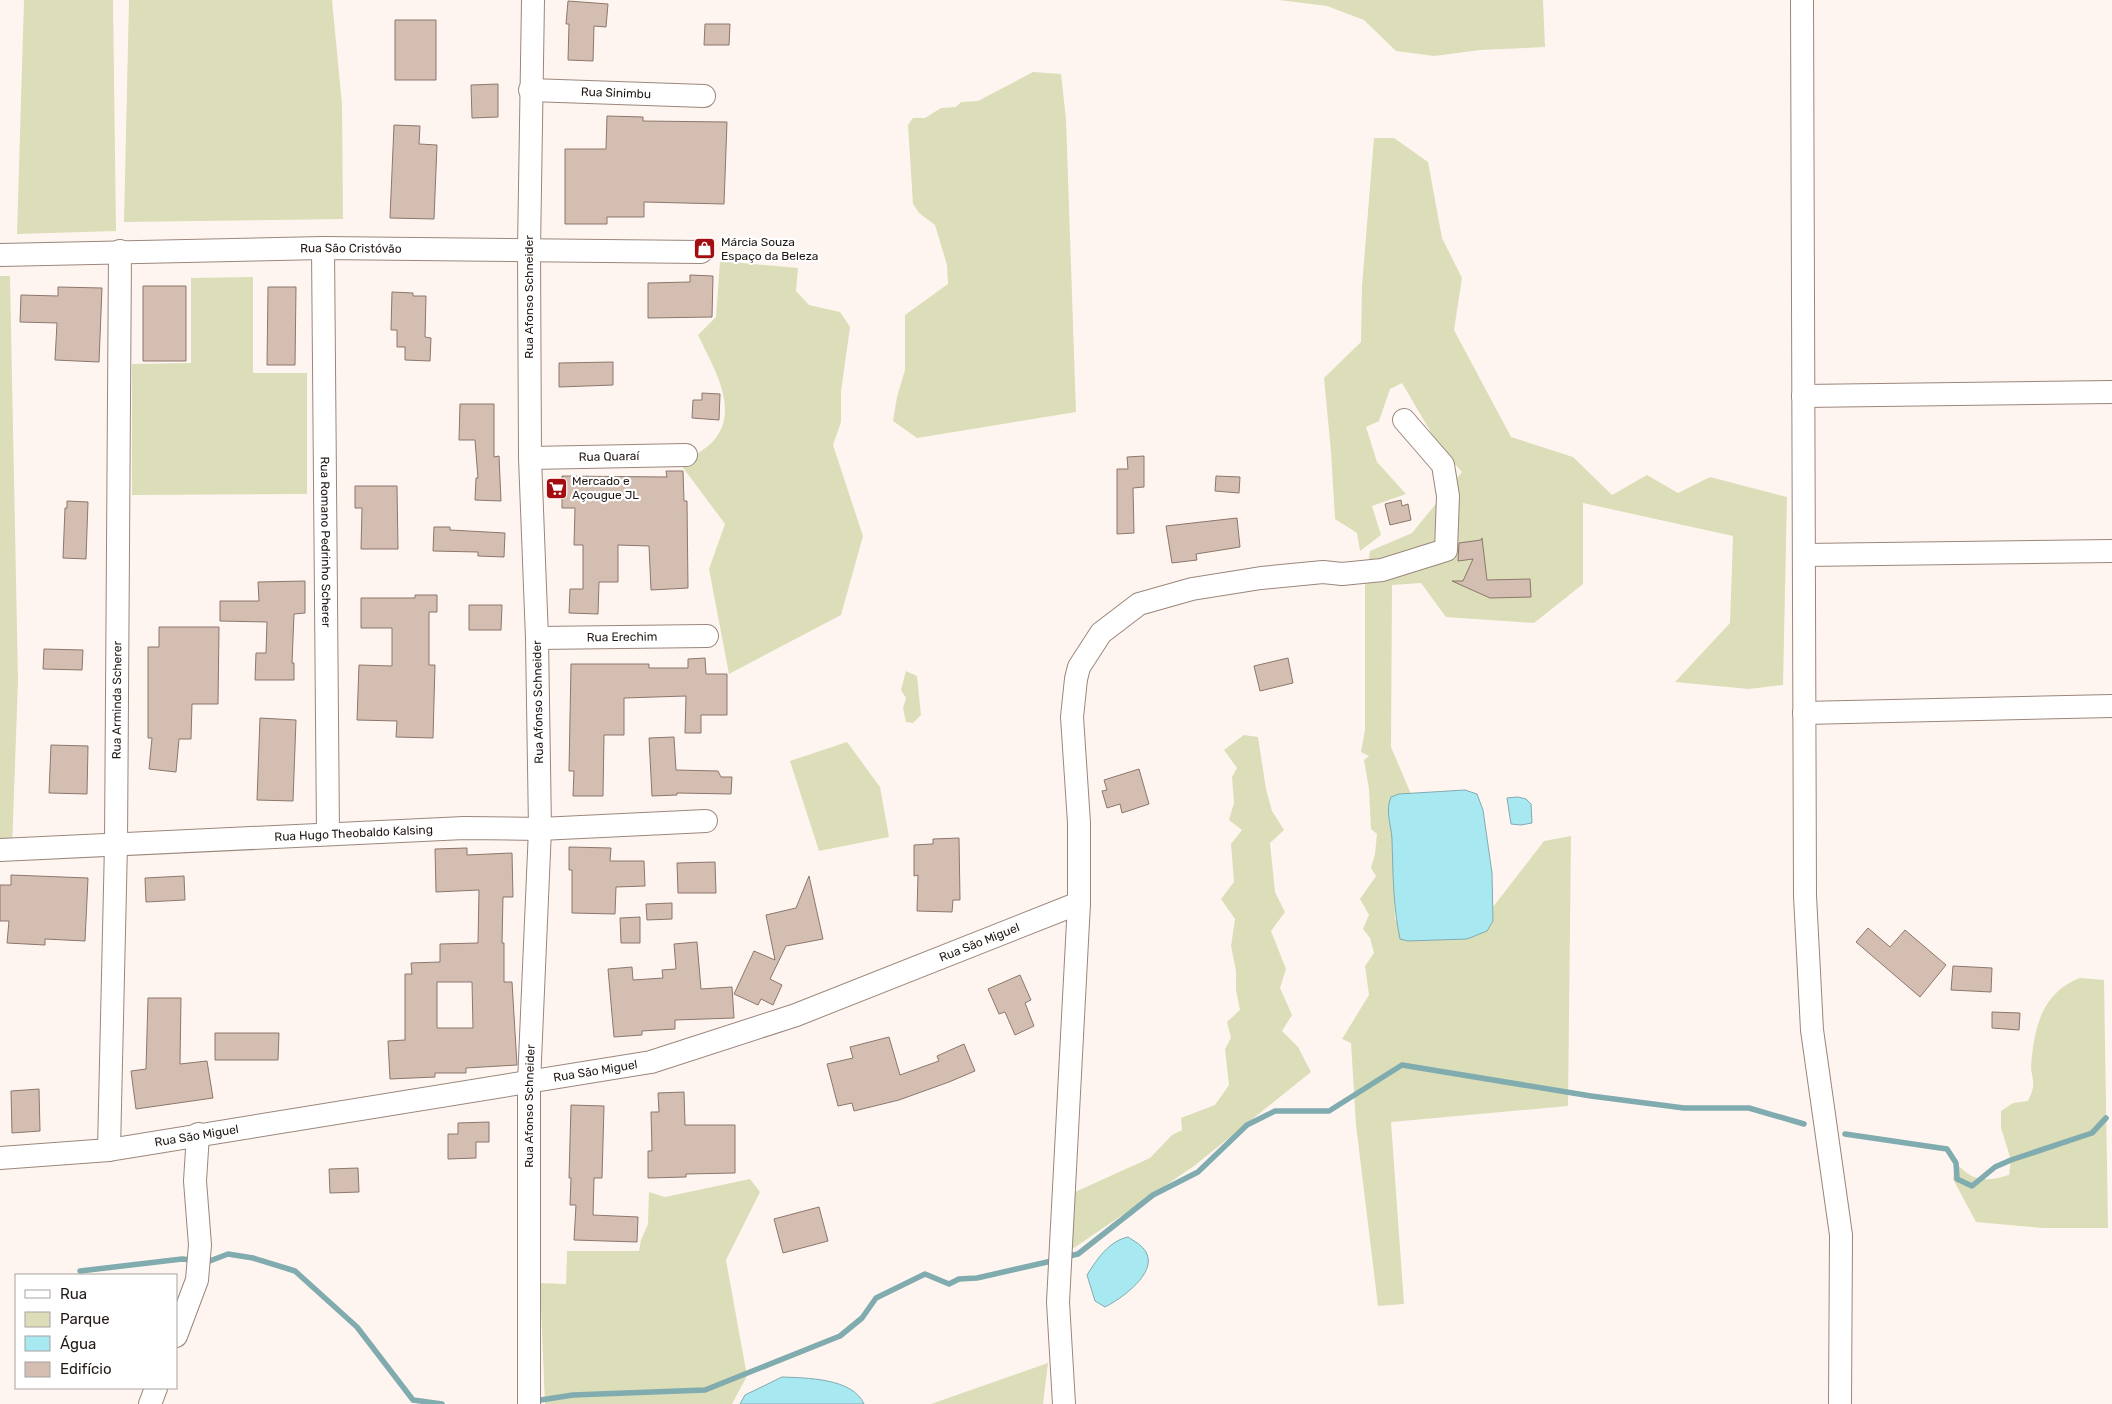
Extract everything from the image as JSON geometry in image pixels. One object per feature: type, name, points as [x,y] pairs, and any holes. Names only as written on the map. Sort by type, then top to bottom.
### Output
[{"type":"street","name":"Rua Afonso Schneider","points":[[529,1404],[529,1083],[540,829],[537,638],[530,458],[529,249],[532,0]]},
{"type":"street","points":[[1802,0],[1805,896],[1812,1030],[1841,1235],[1840,1404]]},
{"type":"street","name":"Rua Sinimbu","points":[[530,90],[704,96]]},
{"type":"street","name":"Rua São Cristóvão","points":[[0,255],[323,248],[702,252]]},
{"type":"street","name":"Rua Romano Pedrinho Scherer","points":[[323,248],[328,834]]},
{"type":"street","name":"Rua Arminda Scherer","points":[[109,1150],[116,844],[120,251]]},
{"type":"street","points":[[1804,396],[2112,392]]},
{"type":"street","points":[[1064,1404],[1058,1302],[1079,904],[1079,822],[1072,717],[1076,679],[1080,668],[1101,633],[1139,604],[1192,589],[1261,578],[1323,572],[1342,574],[1382,570],[1446,550],[1448,496],[1443,465],[1404,420]]},
{"type":"street","name":"Rua Quaraí","points":[[530,458],[686,455]]},
{"type":"street","points":[[1804,556],[2112,551]]},
{"type":"street","name":"Rua Erechim","points":[[537,638],[707,636]]},
{"type":"street","points":[[1804,712],[2112,706]]},
{"type":"street","name":"Rua Hugo Theobaldo Kalsing","points":[[0,850],[464,828],[540,829],[706,821]]},
{"type":"street","name":"Rua São Miguel","points":[[0,1158],[109,1150],[198,1134],[529,1083],[651,1062],[796,1016],[1079,904]]},
{"type":"street","points":[[178,1331],[197,1280],[200,1246],[195,1181],[198,1134]]},
{"type":"street","points":[[150,1404],[156,1389]]},
{"type":"green space","points":[[24,0],[113,0],[116,231],[17,234]]},
{"type":"green space","points":[[129,0],[332,0],[342,104],[343,219],[124,222]]},
{"type":"green space","points":[[1279,0],[1543,0],[1545,47],[1480,50],[1434,56],[1396,51],[1364,20],[1327,6]]},
{"type":"green space","points":[[1033,72],[1061,74],[1066,119],[1076,412],[917,438],[893,421],[897,397],[905,370],[905,315],[948,284],[947,265],[935,225],[919,213],[913,204],[908,125],[913,118],[925,118],[941,108],[956,107],[961,102],[978,101]]},
{"type":"green space","points":[[1374,138],[1394,138],[1428,162],[1442,238],[1462,278],[1454,330],[1511,437],[1573,457],[1612,495],[1647,475],[1678,493],[1710,477],[1787,497],[1783,685],[1749,689],[1675,682],[1730,623],[1733,536],[1583,503],[1583,584],[1534,623],[1446,617],[1421,583],[1392,585],[1391,747],[1411,794],[1399,794],[1388,815],[1392,836],[1395,919],[1408,941],[1467,939],[1487,931],[1493,921],[1493,907],[1544,841],[1571,836],[1568,1106],[1391,1122],[1404,1304],[1378,1306],[1356,1125],[1351,1043],[1342,1039],[1369,995],[1365,966],[1374,953],[1370,938],[1363,929],[1369,915],[1360,899],[1376,876],[1371,868],[1375,854],[1377,834],[1371,829],[1369,789],[1364,760],[1369,756],[1361,752],[1365,730],[1365,586],[1370,551],[1412,533],[1462,472],[1439,446],[1402,383],[1390,389],[1379,421],[1366,427],[1377,462],[1406,494],[1372,506],[1381,535],[1360,551],[1357,533],[1335,519],[1324,378],[1361,342],[1362,286]]},
{"type":"green space","points":[[720,261],[798,268],[796,291],[809,305],[840,312],[850,327],[841,392],[841,422],[833,445],[863,536],[841,615],[729,674],[709,569],[725,524],[681,465],[712,443],[722,427],[725,414],[721,387],[698,335],[716,317]]},
{"type":"green space","points":[[0,276],[10,276],[18,680],[12,849],[0,850]]},
{"type":"green space","points":[[253,277],[253,373],[307,373],[307,494],[132,495],[132,364],[191,363],[191,278]]},
{"type":"green space","points":[[906,671],[917,676],[921,715],[913,723],[906,722],[903,708],[906,698],[901,690]]},
{"type":"green space","points":[[1244,735],[1258,737],[1266,789],[1272,811],[1284,830],[1270,843],[1275,892],[1285,912],[1271,931],[1286,969],[1280,988],[1292,1015],[1282,1031],[1298,1047],[1311,1072],[1194,1166],[1068,1252],[1075,1192],[1150,1158],[1172,1135],[1182,1130],[1181,1118],[1215,1105],[1229,1085],[1225,1049],[1231,1038],[1227,1022],[1240,1010],[1231,946],[1235,919],[1221,899],[1234,882],[1231,844],[1242,830],[1229,820],[1234,803],[1232,777],[1237,768],[1224,750]]},
{"type":"green space","points":[[847,742],[880,787],[889,837],[819,851],[790,761]]},
{"type":"green space","points":[[2080,978],[2104,980],[2108,1228],[2042,1228],[1976,1222],[1953,1179],[1956,1163],[1968,1174],[1980,1179],[1993,1179],[2009,1175],[2011,1160],[2001,1128],[2001,1111],[2013,1103],[2028,1101],[2033,1088],[2031,1067],[2034,1039],[2042,1014],[2056,993]]},
{"type":"green space","points":[[750,1179],[760,1192],[726,1260],[747,1376],[732,1404],[545,1404],[540,1283],[566,1284],[567,1251],[639,1251],[641,1240],[648,1224],[649,1192],[665,1197]]},
{"type":"green space","points":[[1048,1363],[1043,1404],[931,1404]]},
{"type":"water","points":[[1465,790],[1477,794],[1483,810],[1492,873],[1493,921],[1487,931],[1467,939],[1408,941],[1400,939],[1388,812],[1391,797],[1399,794]]},
{"type":"water","points":[[1518,797],[1526,799],[1531,804],[1532,823],[1511,824],[1507,798]]},
{"type":"water","points":[[1128,1237],[1140,1245],[1146,1252],[1147,1268],[1143,1277],[1128,1292],[1105,1307],[1095,1301],[1087,1275],[1099,1257],[1109,1247],[1115,1242]]},
{"type":"water","points":[[782,1377],[816,1379],[840,1384],[858,1395],[864,1404],[740,1404],[745,1395]]},
{"type":"building","points":[[568,1],[608,4],[606,27],[594,26],[593,61],[568,60],[569,24],[566,24]]},
{"type":"building","points":[[395,20],[436,20],[436,80],[395,80]]},
{"type":"building","points":[[705,24],[730,24],[729,45],[704,45]]},
{"type":"building","points":[[498,84],[498,117],[472,118],[471,85]]},
{"type":"building","points":[[607,116],[643,117],[643,121],[727,122],[724,204],[644,202],[644,217],[607,217],[607,224],[565,224],[565,149],[606,149]]},
{"type":"building","points":[[394,125],[420,126],[419,144],[437,145],[434,219],[390,218]]},
{"type":"building","points":[[690,275],[713,276],[712,317],[648,318],[648,283],[690,282]]},
{"type":"building","points":[[143,286],[186,286],[186,361],[143,361]]},
{"type":"building","points":[[58,287],[102,288],[99,362],[55,360],[57,323],[20,322],[21,295],[58,296]]},
{"type":"building","points":[[268,287],[296,287],[295,365],[267,365]]},
{"type":"building","points":[[392,292],[413,293],[413,296],[426,296],[425,337],[431,338],[430,361],[405,360],[405,347],[397,347],[397,330],[391,330]]},
{"type":"building","points":[[613,362],[613,385],[559,387],[559,363]]},
{"type":"building","points":[[702,393],[720,394],[719,420],[692,418],[693,400],[702,400]]},
{"type":"building","points":[[460,404],[494,404],[494,457],[499,456],[501,501],[475,500],[476,478],[478,478],[475,440],[459,440]]},
{"type":"building","points":[[1144,456],[1144,487],[1133,488],[1134,533],[1117,534],[1117,469],[1128,469],[1127,457]]},
{"type":"building","points":[[666,471],[683,471],[684,501],[687,501],[688,588],[651,590],[649,546],[618,545],[618,582],[599,582],[598,614],[569,613],[570,589],[583,589],[583,545],[574,545],[575,508],[562,508],[562,476],[667,477]]},
{"type":"building","points":[[1216,476],[1240,477],[1239,493],[1215,491]]},
{"type":"building","points":[[355,486],[397,486],[398,549],[361,549],[362,508],[355,508]]},
{"type":"building","points":[[1401,500],[1402,506],[1408,504],[1411,520],[1390,525],[1385,504]]},
{"type":"building","points":[[67,501],[88,502],[86,559],[63,558],[65,508],[67,508]]},
{"type":"building","points":[[1237,518],[1240,547],[1196,554],[1197,560],[1172,563],[1166,526]]},
{"type":"building","points":[[434,527],[450,527],[450,530],[505,533],[504,557],[478,556],[478,552],[433,551]]},
{"type":"building","points":[[1482,538],[1487,580],[1530,579],[1531,597],[1490,598],[1452,581],[1463,581],[1473,559],[1458,561],[1459,543],[1481,540]]},
{"type":"building","points":[[305,581],[305,613],[294,614],[292,663],[294,663],[294,680],[255,680],[256,653],[266,653],[267,622],[220,621],[220,601],[259,601],[258,582]]},
{"type":"building","points":[[415,595],[437,595],[437,612],[429,612],[429,665],[435,665],[433,738],[396,737],[397,721],[357,720],[359,665],[392,666],[392,628],[361,628],[361,598],[415,598]]},
{"type":"building","points":[[469,605],[502,605],[501,630],[469,630]]},
{"type":"building","points":[[159,627],[219,627],[218,704],[192,704],[191,739],[179,739],[176,772],[149,769],[152,738],[148,738],[148,647],[159,647]]},
{"type":"building","points":[[44,649],[83,650],[82,670],[43,669]]},
{"type":"building","points":[[705,658],[706,674],[727,674],[727,715],[701,715],[701,733],[685,733],[686,696],[624,698],[624,735],[604,735],[603,796],[573,796],[574,771],[569,771],[571,664],[649,664],[649,668],[688,668],[688,659]]},
{"type":"building","points":[[1288,658],[1293,683],[1260,691],[1254,666]]},
{"type":"building","points":[[260,718],[296,720],[293,801],[257,800]]},
{"type":"building","points":[[674,737],[676,770],[718,771],[721,777],[732,777],[731,794],[677,793],[677,795],[652,796],[649,738]]},
{"type":"building","points":[[51,745],[88,746],[87,794],[49,793]]},
{"type":"building","points":[[1139,769],[1149,804],[1122,813],[1120,804],[1107,808],[1102,791],[1107,790],[1104,780]]},
{"type":"building","points":[[959,838],[960,900],[953,900],[952,912],[917,911],[918,875],[914,876],[914,845],[933,844],[933,839]]},
{"type":"building","points":[[569,847],[611,848],[610,861],[644,861],[645,886],[616,887],[615,914],[572,913],[572,870],[569,870]]},
{"type":"building","points":[[467,848],[467,855],[512,853],[513,897],[503,897],[502,943],[504,943],[504,982],[512,982],[517,1065],[466,1068],[466,1073],[435,1073],[435,1077],[390,1079],[388,1041],[405,1040],[405,974],[412,974],[411,963],[440,962],[440,944],[478,943],[479,890],[436,892],[435,849]],"holes":[[[437,982],[472,982],[473,1028],[437,1028]]]},
{"type":"building","points":[[715,862],[716,893],[678,893],[677,863]]},
{"type":"building","points":[[11,875],[88,878],[85,941],[45,939],[45,945],[7,943],[9,921],[0,921],[0,885],[11,885]]},
{"type":"building","points":[[184,876],[185,900],[146,902],[145,878]]},
{"type":"building","points":[[809,876],[823,939],[786,946],[770,979],[782,985],[773,1005],[761,999],[758,1005],[734,994],[754,951],[775,960],[766,915],[796,908]]},
{"type":"building","points":[[672,903],[672,919],[647,920],[646,904]]},
{"type":"building","points":[[640,917],[640,943],[621,943],[620,918]]},
{"type":"building","points":[[1868,928],[1890,947],[1905,930],[1946,965],[1920,997],[1856,942]]},
{"type":"building","points":[[697,942],[701,989],[732,987],[734,1018],[675,1020],[675,1029],[642,1031],[642,1035],[614,1037],[608,969],[632,967],[633,980],[663,978],[662,970],[676,969],[674,944]]},
{"type":"building","points":[[1953,966],[1992,968],[1991,992],[1951,990]]},
{"type":"building","points":[[1020,975],[1031,1000],[1025,1003],[1034,1026],[1015,1035],[1005,1012],[999,1014],[988,989]]},
{"type":"building","points":[[148,998],[181,998],[180,1064],[207,1061],[213,1098],[136,1109],[131,1071],[146,1069]]},
{"type":"building","points":[[1992,1012],[2020,1013],[2019,1030],[1992,1028]]},
{"type":"building","points":[[215,1033],[279,1033],[278,1060],[215,1060]]},
{"type":"building","points":[[889,1037],[900,1075],[939,1061],[937,1056],[964,1044],[975,1071],[899,1100],[854,1111],[852,1103],[838,1106],[827,1064],[853,1058],[850,1047]]},
{"type":"building","points":[[39,1089],[40,1131],[12,1133],[11,1091]]},
{"type":"building","points":[[684,1092],[685,1125],[735,1125],[735,1173],[686,1174],[686,1177],[648,1178],[648,1151],[652,1151],[651,1112],[659,1112],[658,1093]]},
{"type":"building","points":[[571,1105],[604,1106],[602,1178],[594,1178],[593,1215],[638,1217],[637,1242],[574,1240],[576,1205],[570,1205],[571,1178],[569,1178]]},
{"type":"building","points":[[489,1122],[489,1142],[476,1142],[476,1158],[448,1159],[448,1134],[458,1134],[458,1123]]},
{"type":"building","points":[[358,1168],[359,1192],[330,1193],[329,1169]]},
{"type":"building","points":[[819,1207],[828,1241],[783,1253],[774,1219]]},
{"type":"waterway","points":[[1065,1257],[1078,1254],[1153,1195],[1198,1172],[1247,1125],[1275,1111],[1329,1111],[1402,1065],[1591,1096],[1684,1108],[1749,1108],[1804,1124]]},
{"type":"waterway","points":[[1845,1134],[1947,1149],[1956,1163],[1957,1179],[1972,1186],[1995,1167],[2092,1133],[2106,1118]]},
{"type":"waterway","points":[[207,1262],[228,1254],[253,1258],[295,1271],[357,1327],[413,1400],[442,1404]]},
{"type":"waterway","points":[[80,1271],[182,1259],[192,1260]]},
{"type":"waterway","points":[[534,1401],[573,1395],[705,1390],[840,1336],[862,1318],[876,1298],[925,1274],[949,1284],[959,1279],[977,1278],[1056,1260]]},
{"type":"place","name":"Márcia Souza Espaço da Beleza","points":[[705,249]]},
{"type":"place","name":"Mercado e Açougue JL","points":[[556,488]]}]
